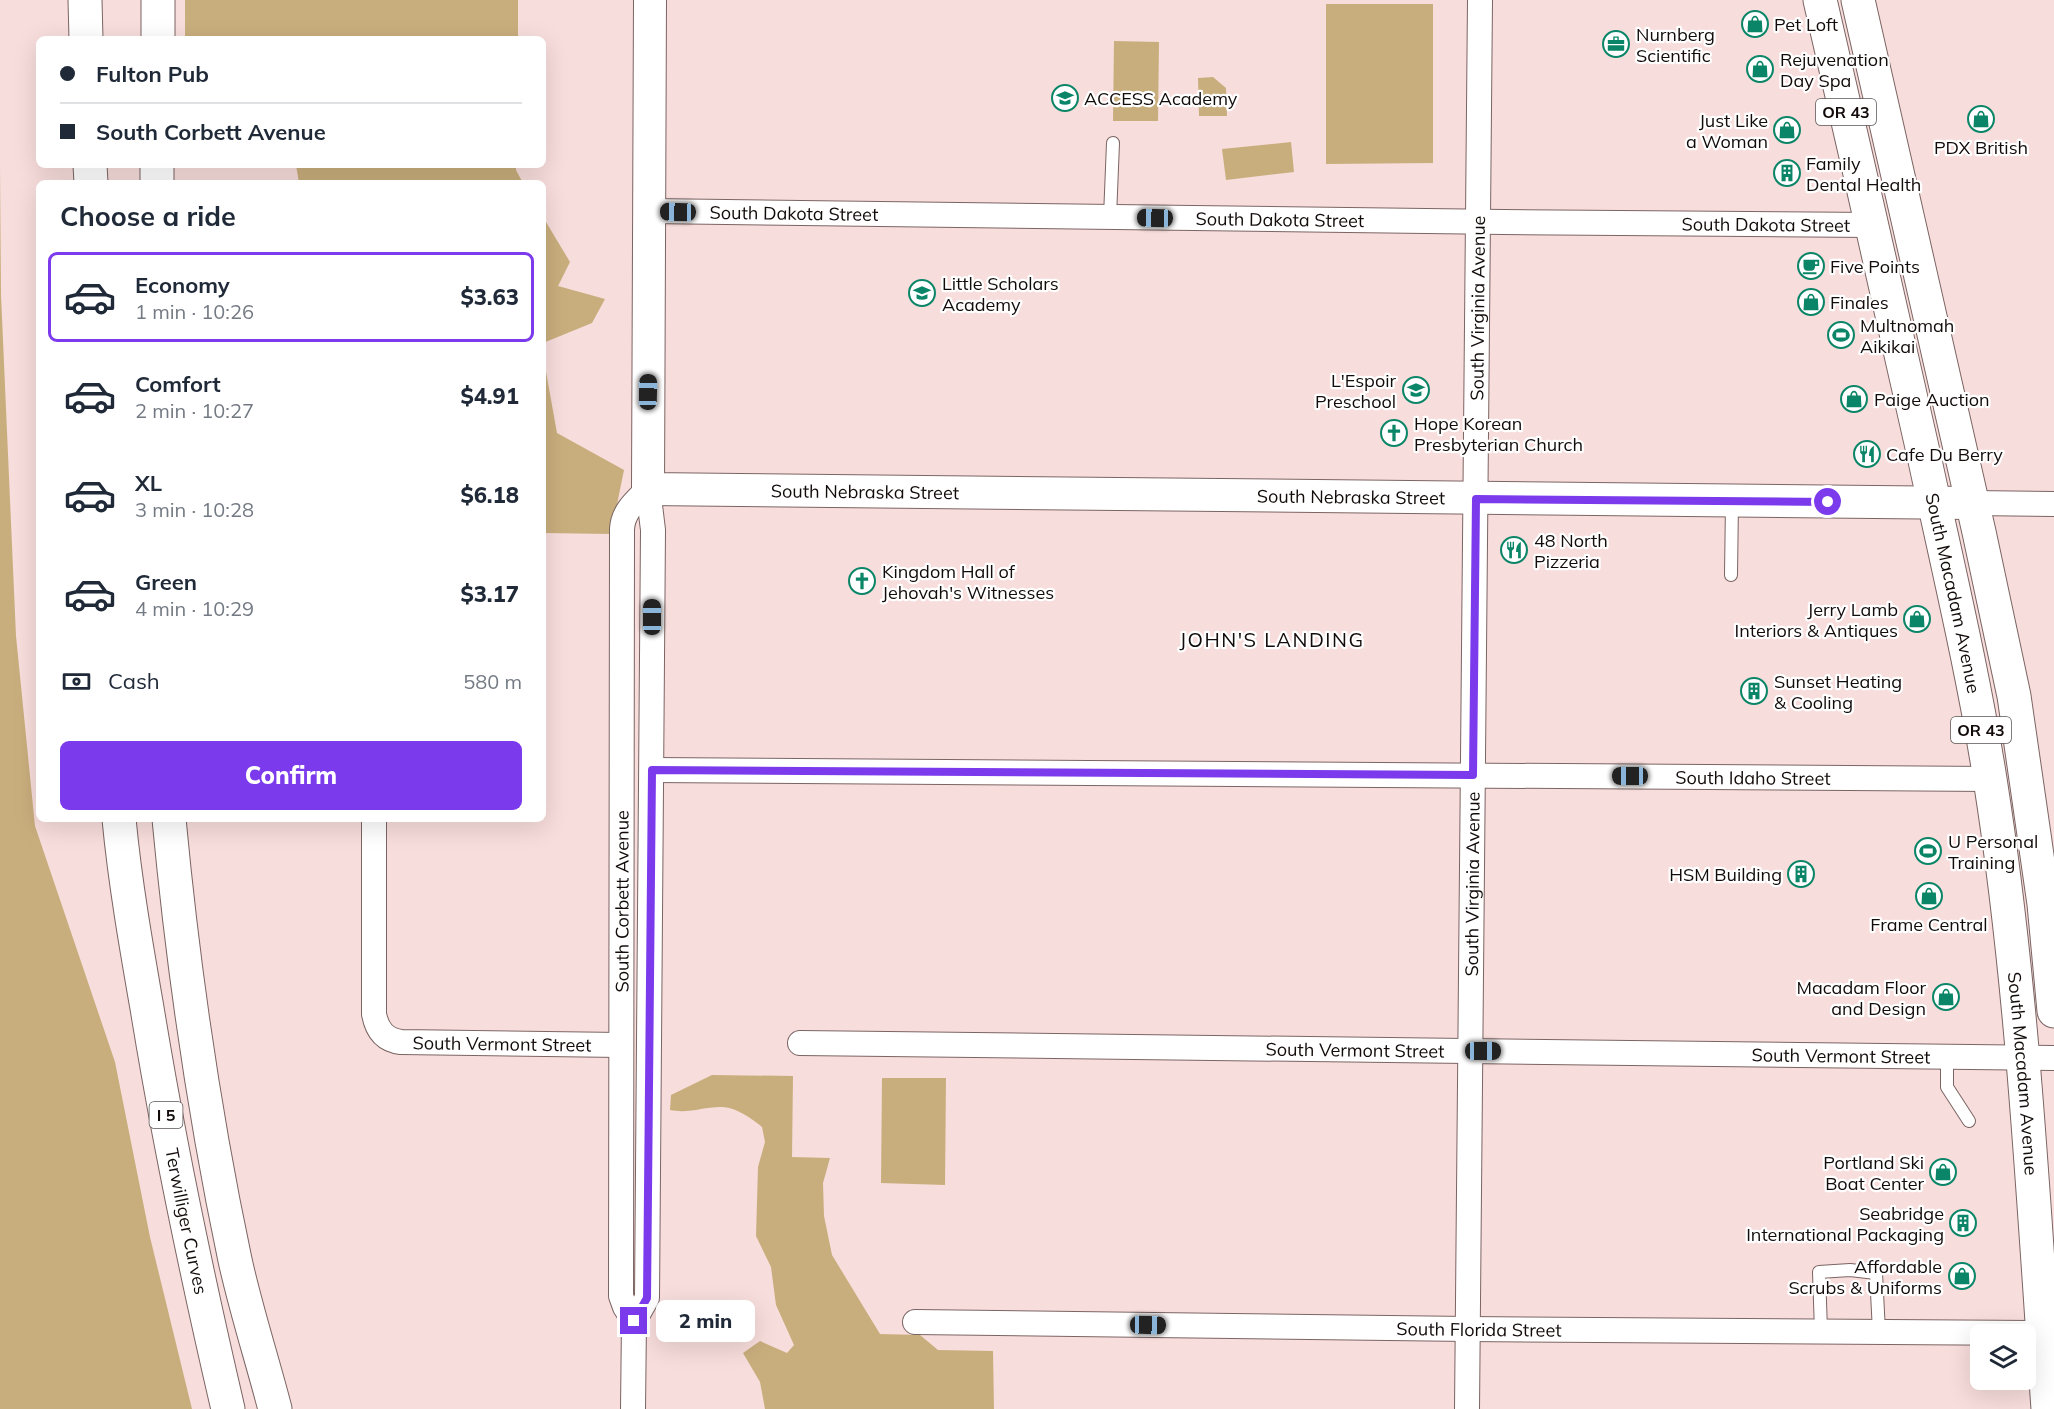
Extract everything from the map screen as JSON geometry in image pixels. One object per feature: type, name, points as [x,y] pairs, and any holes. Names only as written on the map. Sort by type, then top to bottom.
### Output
[{"type":"main road","points":[[85,0],[86,36]]},
{"type":"main road","points":[[158,0],[158,36]]},
{"type":"main road","name":"South Macadam Avenue","points":[[1820,0],[1960,619],[1990,779],[2009,919],[2038,1059],[2042,1333],[2048,1409]]},
{"type":"main road","name":"South Macadam Avenue","points":[[1858,0],[2014,696],[2044,904],[2054,1011]]},
{"type":"main road","name":"Terwilliger Curves","points":[[118,822],[127,890],[156,1061],[200,1288],[228,1409]]},
{"type":"main road","name":"I 5","points":[[169,822],[178,920],[200,1074],[236,1261],[275,1409]]},
{"type":"street","name":"South Corbett Avenue","points":[[633,1409],[634,1321],[647,1298],[653,520],[648,489],[650,0]]},
{"type":"street","name":"South Virginia Avenue","points":[[1467,1409],[1480,0]]},
{"type":"street","name":"South Dakota Street","points":[[650,211],[1872,225]]},
{"type":"street","name":"South Corbett Avenue","points":[[634,1321],[621,1296],[623,521],[626,511],[648,489]]},
{"type":"street","name":"South Nebraska Street","points":[[648,489],[2054,504]]},
{"type":"street","name":"South Idaho Street","points":[[652,770],[1990,779]]},
{"type":"street","name":"South Vermont Street","points":[[374,822],[374,1014],[376,1024],[383,1034],[392,1041],[402,1042],[621,1045]]},
{"type":"street","name":"South Vermont Street","points":[[800,1043],[2038,1059]]},
{"type":"street","name":"South Florida Street","points":[[915,1322],[2042,1333]]},
{"type":"lane","points":[[1110,217],[1113,143]]},
{"type":"lane","points":[[1731,575],[1732,501]]},
{"type":"lane","points":[[1947,1058],[1947,1087],[1970,1121]]},
{"type":"lane","points":[[1821,1331],[1819,1272],[1850,1270],[1876,1273],[1879,1332]]},
{"type":"shaded area","points":[[185,0],[518,0],[518,36],[185,36]]},
{"type":"shaded area","points":[[1326,4],[1433,4],[1433,163],[1326,164]]},
{"type":"shaded area","points":[[1114,41],[1159,42],[1158,121],[1113,121]]},
{"type":"shaded area","points":[[1213,77],[1226,88],[1227,116],[1199,116],[1198,78]]},
{"type":"shaded area","points":[[1291,142],[1294,172],[1226,180],[1222,149]]},
{"type":"shaded area","points":[[0,166],[1,295],[16,636],[35,826],[115,1062],[150,1237],[192,1409],[0,1409]]},
{"type":"shaded area","points":[[296,168],[516,168],[521,180],[298,180]]},
{"type":"shaded area","points":[[546,222],[570,262],[558,286],[605,299],[592,323],[546,342]]},
{"type":"shaded area","points":[[546,372],[557,433],[624,470],[611,534],[546,533]]},
{"type":"shaded area","points":[[712,1075],[793,1076],[792,1157],[830,1158],[823,1183],[824,1216],[832,1255],[880,1334],[920,1335],[938,1350],[993,1351],[994,1409],[765,1409],[760,1382],[743,1353],[760,1341],[787,1353],[794,1345],[776,1305],[771,1267],[756,1236],[758,1167],[765,1142],[762,1127],[744,1114],[728,1108],[670,1110],[671,1095]]},
{"type":"shaded area","points":[[882,1078],[946,1078],[945,1185],[881,1183]]},
{"type":"place","name":"Pet Loft","points":[[1755,24]]},
{"type":"place","name":"Nurnberg Scientific","points":[[1616,44]]},
{"type":"place","name":"Rejuvenation Day Spa","points":[[1760,69]]},
{"type":"place","name":"ACCESS Academy","points":[[1065,98]]},
{"type":"place","name":"PDX British","points":[[1981,119]]},
{"type":"place","name":"Just Like a Woman","points":[[1787,130]]},
{"type":"place","name":"Family Dental Health","points":[[1787,173]]},
{"type":"place","name":"Five Points","points":[[1811,266]]},
{"type":"place","name":"Little Scholars Academy","points":[[922,293]]},
{"type":"place","name":"Finales","points":[[1811,302]]},
{"type":"place","name":"Multnomah Aikikai","points":[[1841,335]]},
{"type":"place","name":"L'Espoir Preschool","points":[[1416,390]]},
{"type":"place","name":"Paige Auction","points":[[1854,399]]},
{"type":"place","name":"Hope Korean Presbyterian Church","points":[[1394,433]]},
{"type":"place","name":"Cafe Du Berry","points":[[1867,454]]},
{"type":"place","name":"48 North Pizzeria","points":[[1514,550]]},
{"type":"place","name":"Kingdom Hall of Jehovah's Witnesses","points":[[862,581]]},
{"type":"place","name":"Jerry Lamb Interiors & Antiques","points":[[1917,619]]},
{"type":"place","name":"Sunset Heating & Cooling","points":[[1754,691]]},
{"type":"place","name":"U Personal Training","points":[[1928,851]]},
{"type":"place","name":"HSM Building","points":[[1801,874]]},
{"type":"place","name":"Frame Central","points":[[1929,896]]},
{"type":"place","name":"Macadam Floor and Design","points":[[1946,997]]},
{"type":"place","name":"Portland Ski Boat Center","points":[[1943,1172]]},
{"type":"place","name":"Seabridge International Packaging","points":[[1963,1223]]},
{"type":"place","name":"Affordable Scrubs & Uniforms","points":[[1962,1276]]},
{"type":"district","name":"JOHN'S LANDING","points":[[1272,639]]},
{"type":"route","points":[[634,1321],[647,1298],[652,770],[1473,775],[1476,499],[1828,502]]}]
